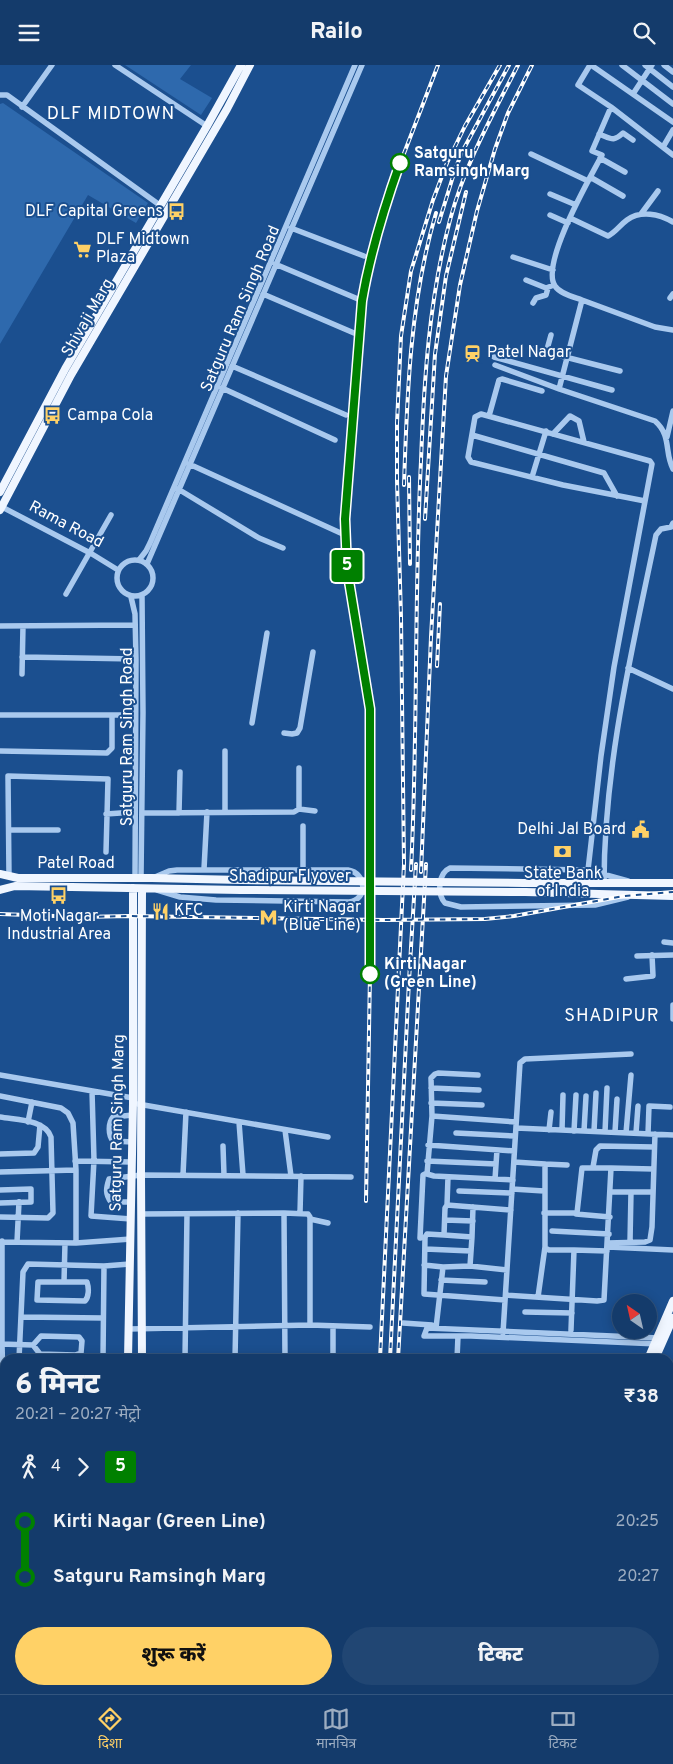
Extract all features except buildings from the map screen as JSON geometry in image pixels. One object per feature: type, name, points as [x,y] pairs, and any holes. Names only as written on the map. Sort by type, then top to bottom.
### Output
[{"type":"main road","name":"Shivaji Marg","points":[[0,492],[65,369],[161,206],[240,65]]},
{"type":"main road","name":"Shivaji Marg","points":[[1,507],[71,375],[250,65]]},
{"type":"main road","name":"Patel Road","points":[[0,876],[18,878],[153,878]]},
{"type":"main road","points":[[0,876],[18,878]]},
{"type":"main road","name":"Shadipur Flyover","points":[[153,878],[604,884]]},
{"type":"main road","points":[[604,884],[673,883]]},
{"type":"main road","points":[[0,886],[15,886]]},
{"type":"main road","name":"Patel Road","points":[[0,890],[15,886],[153,889]]},
{"type":"main road","name":"Satguru Ram Singh Marg","points":[[128,1354],[133,1115],[133,888]]},
{"type":"main road","name":"Satguru Ram Singh Marg","points":[[142,889],[142,1354]]},
{"type":"main road","name":"Shadipur Flyover","points":[[153,889],[525,892],[638,895]]},
{"type":"main road","points":[[638,895],[673,896]]},
{"type":"main road","points":[[656,1354],[673,1301]]},
{"type":"main road","points":[[651,1354],[673,1318]]},
{"type":"street","points":[[22,107],[52,65]]},
{"type":"street","points":[[115,65],[207,126]]},
{"type":"street","name":"Satguru Ram Singh Road","points":[[139,561],[146,551],[356,65]]},
{"type":"street","name":"Satguru Ram Singh Road","points":[[147,564],[362,65]]},
{"type":"street","points":[[673,122],[590,65],[578,85],[611,107],[673,155]]},
{"type":"street","points":[[622,65],[673,104]]},
{"type":"street","points":[[664,65],[673,72]]},
{"type":"street","points":[[633,94],[649,66],[673,87]]},
{"type":"street","points":[[0,95],[7,95],[161,206]]},
{"type":"street","points":[[533,303],[536,298],[546,295],[551,287],[556,250],[576,205],[602,155],[592,151],[611,107]]},
{"type":"street","points":[[663,147],[673,130]]},
{"type":"street","points":[[600,134],[613,139],[618,138],[623,133],[633,140]]},
{"type":"street","points":[[531,154],[623,196]]},
{"type":"street","points":[[600,158],[625,172]]},
{"type":"street","points":[[642,214],[658,191]]},
{"type":"street","points":[[550,194],[576,205]]},
{"type":"street","points":[[550,215],[608,235],[614,233],[628,219],[642,214],[662,215],[673,222]]},
{"type":"street","points":[[291,228],[364,256]]},
{"type":"street","points":[[513,257],[553,270]]},
{"type":"street","points":[[275,265],[358,299]]},
{"type":"street","points":[[526,280],[551,287],[655,327],[673,330]]},
{"type":"street","points":[[263,294],[354,333]]},
{"type":"street","points":[[559,389],[582,300]]},
{"type":"street","points":[[546,353],[552,335]]},
{"type":"street","points":[[530,348],[620,371]]},
{"type":"street","points":[[494,357],[612,390]]},
{"type":"street","points":[[494,365],[559,389],[650,418],[660,425],[667,437]]},
{"type":"street","points":[[232,366],[346,415]]},
{"type":"street","points":[[489,416],[499,380],[502,379],[542,391]]},
{"type":"street","points":[[222,388],[335,439]]},
{"type":"street","points":[[673,411],[667,437],[668,455],[673,469]]},
{"type":"street","points":[[588,871],[602,743],[652,462],[546,431],[481,414],[477,415],[468,457],[470,461],[532,477],[645,501]]},
{"type":"street","points":[[554,434],[570,416],[579,421],[584,442]]},
{"type":"street","points":[[532,477],[546,431]]},
{"type":"street","points":[[472,435],[540,453],[604,473],[617,495]]},
{"type":"street","points":[[189,464],[345,535]]},
{"type":"street","points":[[178,489],[260,538],[283,548]]},
{"type":"street","name":"Rama Road","points":[[1,507],[90,553],[118,570]]},
{"type":"street","points":[[66,594],[111,515]]},
{"type":"street","points":[[604,884],[611,765],[628,669],[656,535],[661,529],[672,527]]},
{"type":"street","points":[[139,561],[147,564],[152,571],[153,579],[151,586],[142,595],[131,597],[123,593],[118,587],[116,578],[118,570],[126,562],[139,561]]},
{"type":"street","name":"Satguru Ram Singh Road","points":[[138,878],[142,813],[142,595]]},
{"type":"street","name":"Satguru Ram Singh Road","points":[[131,597],[135,625],[136,659],[136,711],[134,715],[138,878]]},
{"type":"street","points":[[22,674],[23,625]]},
{"type":"street","points":[[0,626],[135,625]]},
{"type":"street","points":[[252,723],[267,633]]},
{"type":"street","points":[[284,733],[297,733],[300,728],[313,652]]},
{"type":"street","points":[[22,657],[136,659]]},
{"type":"street","points":[[628,669],[673,689]]},
{"type":"street","points":[[0,715],[134,715]]},
{"type":"street","points":[[0,751],[107,753],[112,748],[112,716]]},
{"type":"street","points":[[224,812],[225,751]]},
{"type":"street","points":[[299,768],[299,809]]},
{"type":"street","points":[[179,813],[180,772]]},
{"type":"street","points":[[10,876],[8,776],[108,779],[106,852]]},
{"type":"street","points":[[142,813],[294,812],[299,809],[315,811]]},
{"type":"street","points":[[106,813],[135,812]]},
{"type":"street","points":[[204,869],[207,812]]},
{"type":"street","points":[[303,826],[303,870]]},
{"type":"street","points":[[9,831],[58,830]]},
{"type":"street","points":[[635,883],[588,871],[450,868],[441,875],[441,895],[445,903],[450,906],[461,907],[595,905],[638,895]]},
{"type":"street","points":[[153,878],[169,871],[204,869],[355,871],[360,877],[362,885],[361,895],[354,901],[349,902],[216,900],[180,897],[153,889]]},
{"type":"street","points":[[664,942],[673,943]]},
{"type":"street","points":[[626,979],[652,976],[652,955]]},
{"type":"street","points":[[637,956],[673,955]]},
{"type":"street","points":[[673,1005],[673,1019]]},
{"type":"street","points":[[503,1334],[519,1064],[523,1060],[631,1055]]},
{"type":"street","points":[[420,1238],[423,1175],[426,1173],[432,1116],[431,1078],[438,1073],[478,1075]]},
{"type":"street","points":[[0,1075],[92,1091],[142,1105],[328,1137]]},
{"type":"street","points":[[626,1133],[631,1075]]},
{"type":"street","points":[[431,1088],[479,1090]]},
{"type":"street","points":[[605,1132],[608,1089]]},
{"type":"street","points":[[92,1091],[94,1160],[91,1216],[131,1219]]},
{"type":"street","points":[[594,1131],[596,1093]]},
{"type":"street","points":[[562,1130],[563,1095]]},
{"type":"street","points":[[574,1131],[576,1095]]},
{"type":"street","points":[[0,1096],[61,1108],[71,1117],[76,1169],[76,1243]]},
{"type":"street","points":[[584,1131],[586,1096]]},
{"type":"street","points":[[615,1132],[617,1099]]},
{"type":"street","points":[[28,1122],[32,1102]]},
{"type":"street","points":[[431,1103],[482,1105]]},
{"type":"street","points":[[636,1133],[638,1106]]},
{"type":"street","points":[[545,1247],[546,1250],[574,1250],[650,1240],[654,1147],[649,1106],[670,1107]]},
{"type":"street","points":[[183,1175],[186,1112]]},
{"type":"street","points":[[549,1129],[551,1112]]},
{"type":"street","points":[[132,1141],[113,1141],[110,1137],[110,1121],[113,1117],[133,1115]]},
{"type":"street","points":[[432,1116],[574,1131],[673,1135]]},
{"type":"street","points":[[0,1117],[28,1122],[46,1128],[51,1137],[53,1172],[52,1215],[48,1218],[0,1217]]},
{"type":"street","points":[[239,1122],[244,1175]]},
{"type":"street","points":[[0,1154],[34,1153],[38,1147],[40,1125]]},
{"type":"street","points":[[285,1130],[291,1176]]},
{"type":"street","points":[[456,1133],[515,1136]]},
{"type":"street","points":[[428,1145],[514,1151]]},
{"type":"street","points":[[223,1146],[224,1175]]},
{"type":"street","points":[[593,1167],[596,1151],[600,1147],[654,1147]]},
{"type":"street","points":[[495,1179],[497,1150]]},
{"type":"street","points":[[75,1161],[132,1162]]},
{"type":"street","points":[[427,1161],[496,1164]]},
{"type":"street","points":[[514,1162],[567,1165]]},
{"type":"street","points":[[538,1297],[545,1247],[545,1164]]},
{"type":"street","points":[[576,1214],[578,1212],[581,1170],[583,1167],[653,1169]]},
{"type":"street","points":[[472,1237],[427,1234],[425,1237],[423,1293],[505,1298],[538,1297],[604,1300],[610,1217],[611,1168]]},
{"type":"street","points":[[0,1173],[53,1172],[76,1169]]},
{"type":"street","points":[[426,1173],[448,1177],[512,1180]]},
{"type":"street","points":[[131,1203],[110,1202],[106,1189],[109,1179],[132,1175],[351,1177]]},
{"type":"street","points":[[300,1213],[301,1176]]},
{"type":"street","points":[[444,1235],[448,1205],[448,1177]]},
{"type":"street","points":[[0,1190],[31,1189],[31,1202],[0,1203]]},
{"type":"street","points":[[459,1191],[544,1191]]},
{"type":"street","points":[[611,1192],[652,1191]]},
{"type":"street","points":[[630,1242],[631,1192]]},
{"type":"street","points":[[17,1242],[19,1203]]},
{"type":"street","points":[[448,1205],[511,1210]]},
{"type":"street","points":[[470,1266],[473,1207]]},
{"type":"street","points":[[235,1354],[238,1213]]},
{"type":"street","points":[[284,1213],[285,1354]]},
{"type":"street","points":[[141,1214],[307,1213],[310,1219],[310,1325]]},
{"type":"street","points":[[544,1213],[610,1217]]},
{"type":"street","points":[[185,1354],[187,1214]]},
{"type":"street","points":[[310,1219],[328,1223]]},
{"type":"street","points":[[445,1220],[472,1221]]},
{"type":"street","points":[[552,1231],[609,1234]]},
{"type":"street","points":[[40,1354],[33,1345],[1,1344],[1,1241],[76,1243],[130,1239]]},
{"type":"street","points":[[64,1282],[65,1243]]},
{"type":"street","points":[[608,1247],[673,1251]]},
{"type":"street","points":[[425,1249],[471,1251]]},
{"type":"street","points":[[571,1330],[574,1250]]},
{"type":"street","points":[[19,1354],[23,1272],[25,1266],[28,1264],[104,1266],[130,1264]]},
{"type":"street","points":[[424,1265],[443,1267],[470,1266],[507,1270]]},
{"type":"street","points":[[104,1266],[104,1354]]},
{"type":"street","points":[[437,1326],[443,1267]]},
{"type":"street","points":[[441,1280],[485,1282]]},
{"type":"street","points":[[64,1282],[87,1282],[89,1286],[88,1299],[85,1301],[37,1300],[38,1283],[64,1282]]},
{"type":"street","points":[[525,1312],[572,1313]]},
{"type":"street","points":[[21,1317],[103,1318]]},
{"type":"street","points":[[403,1323],[503,1334],[659,1341]]},
{"type":"street","points":[[129,1329],[310,1325],[370,1327]]},
{"type":"street","points":[[437,1326],[426,1328],[424,1336],[503,1334]]},
{"type":"street","points":[[333,1327],[334,1354]]},
{"type":"street","points":[[33,1345],[41,1336],[79,1337],[82,1341],[81,1353],[78,1354]]},
{"type":"street","points":[[457,1354],[458,1336]]},
{"type":"shaded area","points":[[125,65],[191,65],[180,79],[212,98],[201,115]]},
{"type":"shaded area","points":[[3,103],[148,203],[136,223],[88,195],[0,344],[0,104]]},
{"type":"railway","points":[[366,1201],[370,974],[370,709],[347,569],[345,519],[360,315],[367,272],[393,182],[438,65]]},
{"type":"railway","points":[[380,1354],[404,864],[401,617],[397,481],[397,423],[401,336],[411,271],[433,200],[447,163],[465,126],[500,65]]},
{"type":"railway","points":[[439,222],[462,152],[509,65]]},
{"type":"railway","points":[[411,870],[415,768],[417,564],[424,400],[432,310],[450,220],[463,179],[518,65]]},
{"type":"railway","points":[[421,872],[431,637],[446,376],[460,285],[477,211],[495,149],[508,113],[532,65]]},
{"type":"railway","points":[[425,519],[435,354],[446,276],[466,192]]},
{"type":"railway","points":[[404,485],[411,348],[420,280],[436,213]]},
{"type":"railway","points":[[409,477],[410,564]]},
{"type":"railway","points":[[437,666],[440,604]]},
{"type":"railway","points":[[390,1354],[416,864]]},
{"type":"railway","points":[[398,1354],[426,864]]},
{"type":"railway","points":[[0,914],[82,917],[384,920],[485,919],[514,916],[624,896],[673,892]]},
{"type":"metro line","name":"5","points":[[370,974],[370,709],[347,569],[345,519],[362,301],[367,272],[400,163]]},
{"type":"place","name":"Satguru Ramsingh Marg","points":[[400,163]]},
{"type":"place","name":"DLF Capital Greens","points":[[177,212]]},
{"type":"place","name":"DLF Midtown Plaza","points":[[82,249]]},
{"type":"place","name":"Patel Nagar","points":[[473,353]]},
{"type":"place","name":"Campa Cola","points":[[53,416]]},
{"type":"place","name":"Delhi Jal Board","points":[[640,830]]},
{"type":"place","name":"State Bank of India","points":[[563,852]]},
{"type":"place","name":"Moti Nagar Industrial Area","points":[[59,895]]},
{"type":"place","name":"KFC","points":[[160,911]]},
{"type":"place","name":"Kirti Nagar (Blue Line)","points":[[269,917]]},
{"type":"place","name":"Kirti Nagar (Green Line)","points":[[370,974]]},
{"type":"district","name":"DLF MIDTOWN","points":[[111,114]]},
{"type":"district","name":"SHADIPUR","points":[[612,1016]]}]
